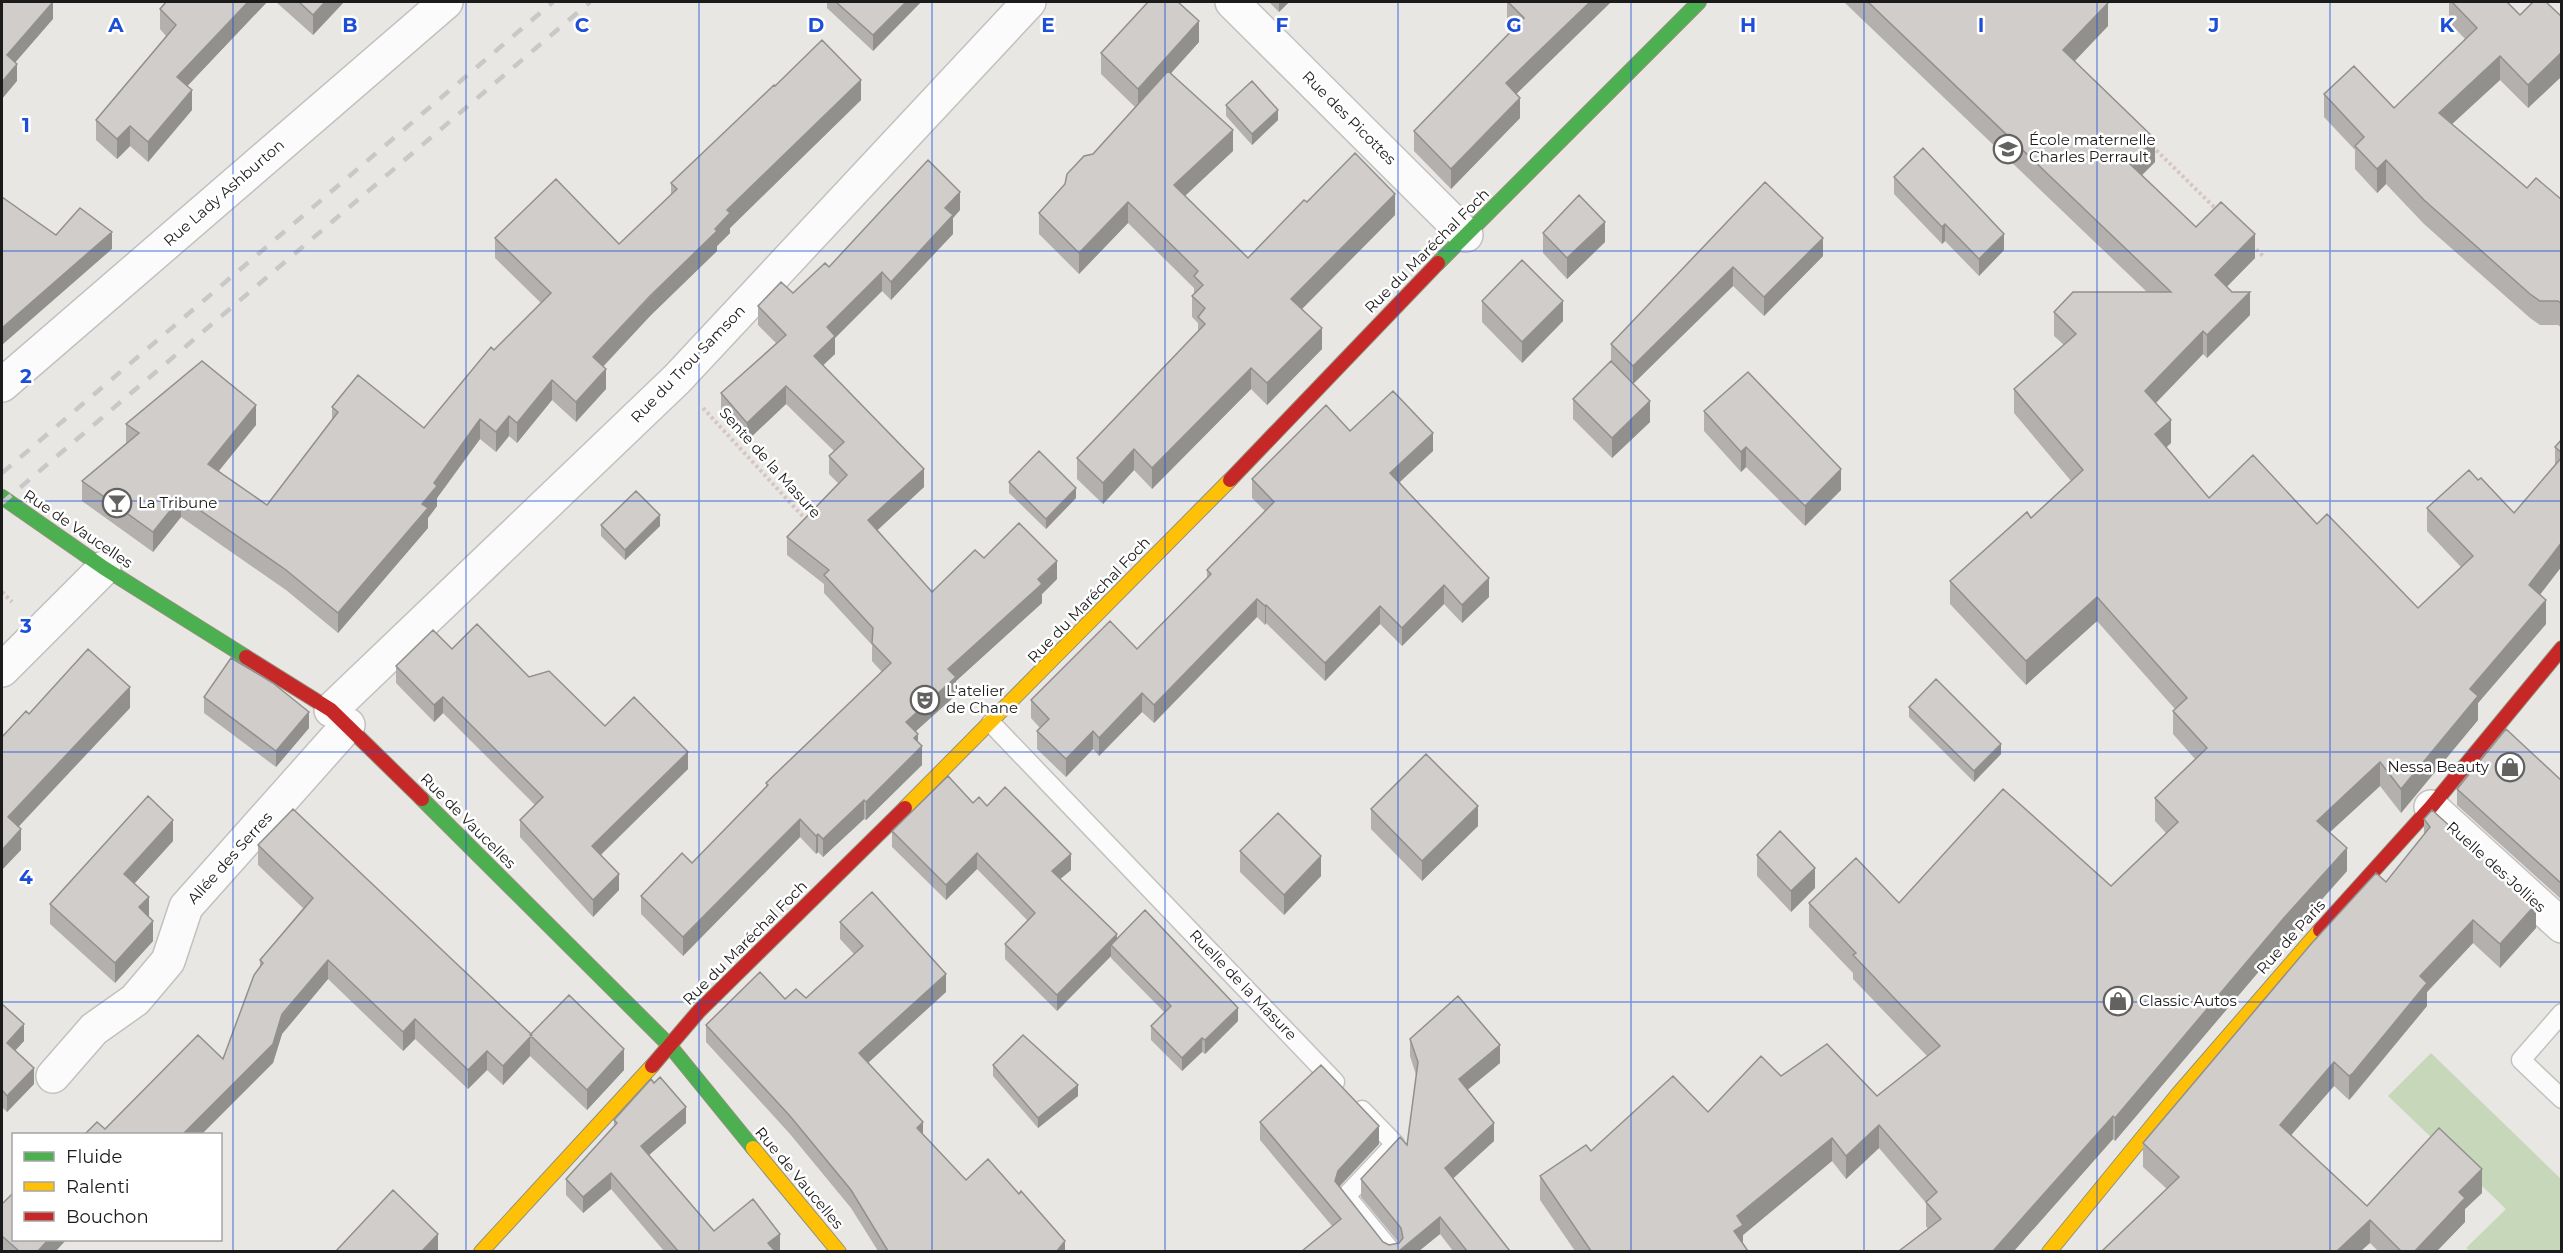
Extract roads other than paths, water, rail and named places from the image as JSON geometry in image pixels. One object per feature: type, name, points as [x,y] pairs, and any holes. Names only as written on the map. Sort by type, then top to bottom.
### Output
[{"type":"street","name":"Rue Lady Ashburton","points":[[2,385],[446,2]]},
{"type":"street","name":"Rue du Trou Samson","points":[[340,718],[677,378],[1029,2]]},
{"type":"street","name":"Rue des Picottes","points":[[1232,2],[1466,235]]},
{"type":"street","name":"Rue du Maréchal Foch","points":[[481,1251],[709,1001],[991,723],[1312,397],[1382,319],[1699,2]]},
{"type":"street","name":"Rue de Vaucelles","points":[[2,497],[104,568],[340,718],[670,1046],[839,1251]]},
{"type":"street","points":[[2,670],[104,568]]},
{"type":"street","name":"Rue de Paris","points":[[2049,1251],[2296,955],[2431,807],[2562,648]]},
{"type":"street","name":"Allée des Serres","points":[[53,1076],[94,1029],[135,1000],[168,961],[186,907],[340,718]]},
{"type":"street","name":"Ruelle des Jollies","points":[[2431,807],[2562,926]]},
{"type":"lane","name":"Ruelle de la Masure","points":[[991,723],[1395,1144],[1346,1196],[1392,1251]]},
{"type":"lane","points":[[2562,1013],[2521,1060],[2562,1099]]},
{"type":"railway","points":[[2,473],[553,2]]},
{"type":"railway","points":[[2,503],[590,2]]},
{"type":"place","name":"École maternelle Charles Perrault","points":[[2008,149]]},
{"type":"place","name":"La Tribune","points":[[117,503]]},
{"type":"place","name":"L'atelier de Chane","points":[[925,700]]},
{"type":"place","name":"Nessa Beauty","points":[[2510,767]]},
{"type":"place","name":"Classic Autos","points":[[2118,1001]]}]
